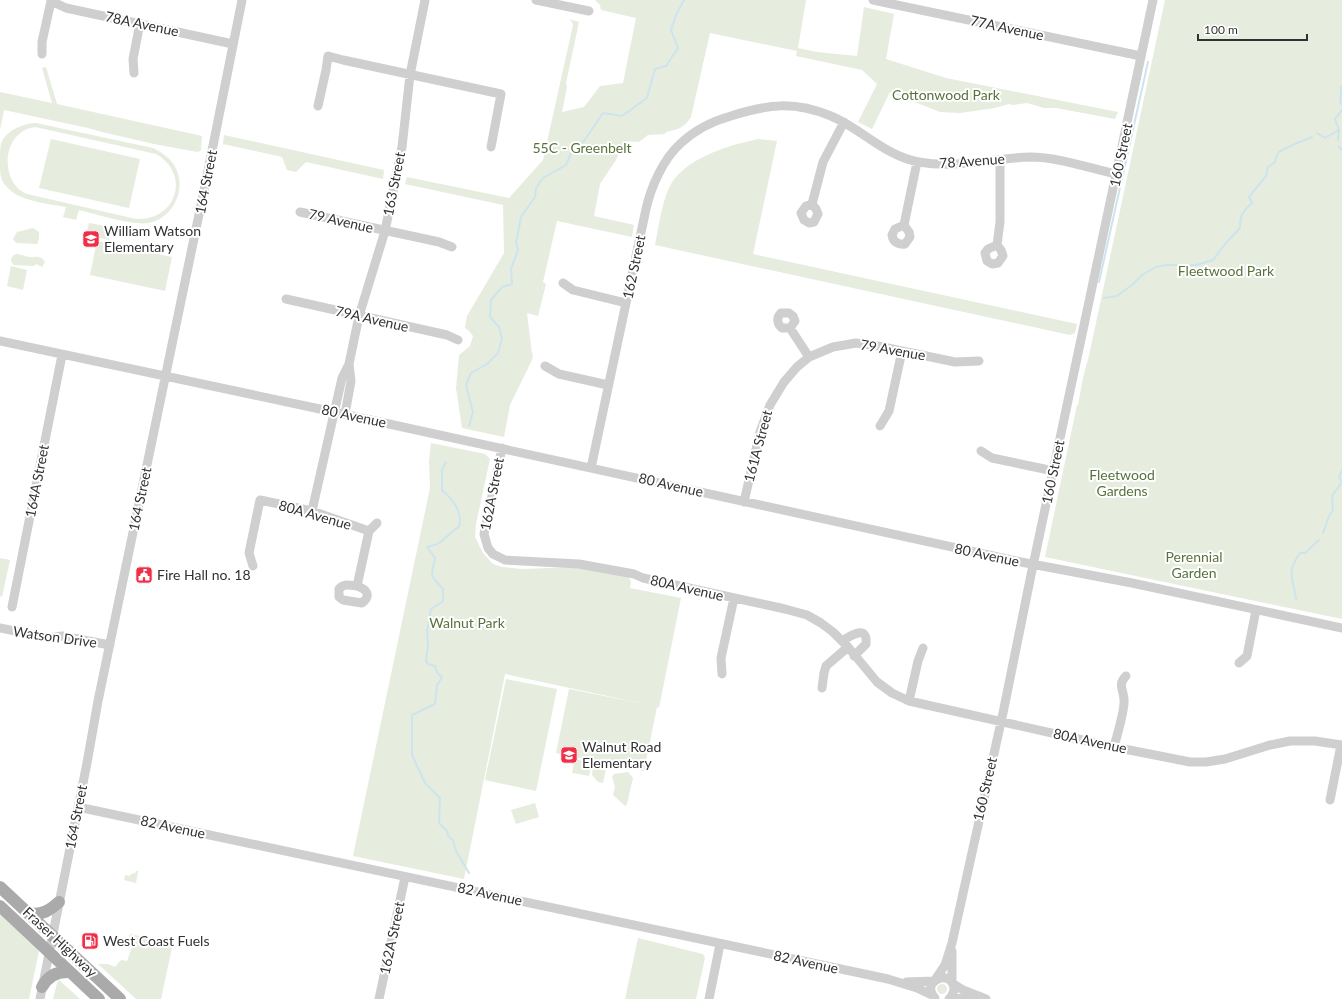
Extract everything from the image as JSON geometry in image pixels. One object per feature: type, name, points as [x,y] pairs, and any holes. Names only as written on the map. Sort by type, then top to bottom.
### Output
[{"type":"main road","name":"Fraser Highway","points":[[0,887],[120,999]]},
{"type":"main road","points":[[28,913],[42,914],[59,902]]},
{"type":"main road","name":"Fraser Highway","points":[[0,906],[99,999]]},
{"type":"main road","points":[[41,993],[49,978],[63,971],[70,972]]},
{"type":"street","name":"164 Street","points":[[41,993],[110,645],[242,0]]},
{"type":"street","name":"163 Street","points":[[312,511],[342,378],[349,364],[359,316],[385,231],[402,147],[410,75],[425,0]]},
{"type":"street","points":[[536,0],[584,7]]},
{"type":"street","name":"77A Avenue","points":[[873,0],[1141,56]]},
{"type":"street","name":"160 Street","points":[[934,997],[931,986],[945,964],[952,943],[1001,721],[1154,0]]},
{"type":"street","name":"78A Avenue","points":[[51,1],[66,8],[233,44]]},
{"type":"street","points":[[42,54],[42,42],[51,1]]},
{"type":"street","points":[[134,73],[132,59],[140,23]]},
{"type":"street","points":[[318,106],[328,56],[501,94],[491,147]]},
{"type":"street","name":"78 Avenue","points":[[743,112],[758,107],[789,106],[816,111],[844,122],[881,147],[917,162],[944,165],[1021,158],[1042,158],[1116,174]]},
{"type":"street","name":"162 Street","points":[[591,468],[649,199],[657,177],[672,153],[691,135],[704,126],[743,112]]},
{"type":"street","points":[[812,204],[823,162],[844,122]]},
{"type":"street","points":[[996,245],[1000,222],[1000,160]]},
{"type":"street","points":[[904,225],[917,162]]},
{"type":"street","name":"79 Avenue","points":[[300,212],[439,242],[452,247]]},
{"type":"street","points":[[563,283],[573,290],[626,303]]},
{"type":"street","name":"79A Avenue","points":[[286,299],[447,335],[458,340]]},
{"type":"street","points":[[790,328],[809,357]]},
{"type":"street","name":"80 Avenue","points":[[0,341],[502,448],[1033,565],[1132,583],[1342,628]]},
{"type":"street","name":"79 Avenue","points":[[809,357],[833,347],[856,343],[868,344],[955,362],[979,361]]},
{"type":"street","points":[[880,426],[889,411],[902,351]]},
{"type":"street","name":"164A Street","points":[[12,607],[62,355]]},
{"type":"street","name":"161A Street","points":[[744,502],[760,432],[770,405],[784,382],[809,357]]},
{"type":"street","name":"163 Street","points":[[345,414],[351,381],[349,364]]},
{"type":"street","points":[[545,366],[559,374],[608,385]]},
{"type":"street","name":"162A Street","points":[[502,448],[484,528],[484,539],[488,548],[498,557],[505,560],[524,561]]},
{"type":"street","points":[[981,451],[992,458],[1054,471]]},
{"type":"street","name":"80A Avenue","points":[[253,566],[249,553],[260,500],[312,511],[369,531]]},
{"type":"street","points":[[357,586],[369,531],[376,523]]},
{"type":"street","name":"80A Avenue","points":[[524,561],[579,564],[634,574],[643,578],[807,615],[821,623],[845,644],[864,669],[884,688],[909,701],[1179,761],[1206,762],[1225,760],[1270,745],[1290,741],[1315,741],[1342,745]]},
{"type":"street","points":[[722,674],[721,658],[734,598]]},
{"type":"street","points":[[1239,663],[1247,656],[1256,610]]},
{"type":"street","name":"Watson Drive","points":[[0,628],[51,638],[64,636],[110,645]]},
{"type":"street","points":[[822,688],[826,666],[845,644],[859,632],[864,635],[866,644],[854,656]]},
{"type":"street","points":[[909,701],[918,661],[923,648]]},
{"type":"street","points":[[1114,747],[1124,703],[1121,686],[1122,680],[1126,676]]},
{"type":"street","points":[[1330,800],[1342,745]]},
{"type":"street","name":"82 Avenue","points":[[78,807],[901,982],[934,997]]},
{"type":"street","name":"162A Street","points":[[379,999],[406,876]]},
{"type":"street","name":"160 Street","points":[[949,999],[954,993],[952,983],[952,943]]},
{"type":"street","points":[[709,999],[720,944]]},
{"type":"street","name":"82 Avenue","points":[[901,982],[946,978],[952,983]]},
{"type":"street","points":[[952,983],[963,990],[986,999]]},
{"type":"street","points":[[949,999],[969,999]]},
{"type":"green space","name":"55C - Greenbelt","points":[[595,0],[806,0],[798,48],[817,52],[857,56],[864,7],[894,14],[886,59],[946,78],[1118,112],[1115,119],[1056,108],[1044,108],[1027,103],[1013,105],[1009,104],[995,108],[960,113],[940,112],[890,92],[872,129],[858,122],[877,84],[862,70],[796,56],[797,51],[710,33],[691,117],[686,124],[681,128],[666,132],[665,134],[648,135],[639,142],[624,141],[616,160],[600,184],[594,216],[634,225],[632,237],[557,221],[543,282],[546,284],[538,316],[527,313],[533,355],[532,360],[510,405],[504,437],[462,428],[456,388],[459,355],[470,346],[473,336],[465,328],[467,316],[504,253],[503,205],[405,184],[407,177],[509,198],[543,160],[573,25],[569,19],[579,22],[566,83],[567,87],[562,112],[584,107],[600,86],[623,83],[636,18],[601,10],[600,5]]},
{"type":"green space","name":"Fleetwood Park","points":[[1165,0],[1342,0],[1342,619],[1045,557]]},
{"type":"green space","points":[[46,67],[57,104],[202,136],[201,150],[198,152],[154,144],[4,110],[0,130],[0,92],[52,103],[42,68]]},
{"type":"green space","points":[[36,123],[153,148],[165,155],[174,165],[180,183],[179,192],[172,208],[158,220],[149,223],[134,223],[79,210],[76,220],[63,217],[66,207],[36,202],[15,194],[4,184],[1,178],[1,144],[3,139],[11,131],[20,126]],"holes":[[[35,127],[156,154],[167,163],[173,173],[176,184],[170,205],[150,218],[136,219],[27,194],[18,188],[12,180],[8,170],[10,148],[15,138],[24,131]]]},
{"type":"green space","points":[[224,135],[384,170],[383,179],[306,162],[296,172],[287,170],[282,157],[223,144]]},
{"type":"green space","points":[[51,139],[140,159],[129,208],[39,188]]},
{"type":"green space","points":[[758,139],[777,141],[753,254],[1077,324],[1075,333],[1070,335],[655,245],[664,202],[669,188],[675,178],[695,161],[721,149]]},
{"type":"green space","points":[[89,223],[111,227],[109,240],[86,235]]},
{"type":"green space","points":[[33,228],[39,232],[37,244],[16,243],[13,239],[17,232]]},
{"type":"green space","points":[[97,241],[172,257],[165,291],[90,275]]},
{"type":"green space","points":[[16,254],[28,257],[40,257],[45,262],[42,267],[36,264],[34,266],[14,265],[11,259]]},
{"type":"green space","points":[[11,266],[27,270],[23,290],[7,286]]},
{"type":"green space","name":"Walnut Park","points":[[431,443],[485,454],[490,459],[476,524],[475,537],[483,553],[493,564],[502,567],[522,569],[577,567],[628,577],[631,581],[630,588],[681,598],[659,708],[657,707],[644,771],[556,753],[569,689],[654,706],[505,674],[464,879],[353,856],[430,488],[429,461]]},
{"type":"green space","points":[[0,558],[10,560],[2,597],[0,596]]},
{"type":"green space","points":[[506,679],[557,689],[536,791],[485,780]]},
{"type":"green space","points":[[575,759],[592,763],[589,776],[572,773]]},
{"type":"green space","points":[[593,767],[606,769],[603,783],[598,782],[592,775]]},
{"type":"green space","points":[[628,772],[633,778],[627,804],[625,806],[613,795],[615,787],[612,777],[614,774]]},
{"type":"green space","points":[[535,803],[539,817],[516,824],[511,810]]},
{"type":"green space","points":[[138,871],[136,883],[124,880],[125,875],[130,876]]},
{"type":"green space","points":[[0,914],[39,951],[29,999],[0,999]]},
{"type":"green space","points":[[130,934],[173,943],[161,999],[136,999],[98,964],[108,964],[115,967],[121,960],[127,961],[134,944],[129,937]]},
{"type":"green space","points":[[638,938],[703,954],[705,958],[696,999],[625,999]]},
{"type":"green space","points":[[59,980],[80,999],[53,999]]},
{"type":"green space","points":[[942,984],[947,989],[942,994],[937,989]]},
{"type":"waterway","points":[[469,426],[473,412],[466,385],[471,373],[487,364],[498,353],[502,339],[499,327],[490,317],[491,300],[502,287],[512,284],[511,269],[518,250],[516,243],[521,217],[535,197],[536,188],[543,178],[566,165],[572,151],[584,141],[603,113],[622,116],[647,98],[655,69],[666,66],[678,48],[671,30],[676,15],[684,0]]},
{"type":"waterway","points":[[1099,282],[1148,62]]},
{"type":"waterway","points":[[1342,86],[1340,102],[1342,104]]},
{"type":"waterway","points":[[1338,140],[1339,130],[1335,119],[1342,110]]},
{"type":"waterway","points":[[1317,133],[1325,138],[1339,130]]},
{"type":"waterway","points":[[1104,298],[1117,296],[1132,285],[1142,275],[1156,267],[1167,265],[1196,265],[1213,260],[1240,228],[1242,214],[1252,203],[1249,197],[1266,176],[1268,167],[1275,162],[1278,153],[1312,137]]},
{"type":"waterway","points":[[1339,147],[1342,150]]},
{"type":"waterway","points":[[446,462],[442,470],[442,490],[452,500],[456,507],[460,523],[459,527],[439,543],[427,547],[435,558],[432,575],[443,589],[443,600],[431,609],[427,631],[428,646],[426,661],[428,664],[435,666],[437,672],[442,678],[437,685],[435,704],[412,715],[412,755],[425,783],[440,798],[439,823],[447,831],[448,836],[453,840],[456,851],[469,873]]},
{"type":"waterway","points":[[1323,533],[1329,516],[1333,510],[1332,496],[1342,482],[1339,477],[1342,470]]},
{"type":"waterway","points":[[1296,599],[1292,575],[1293,566],[1300,553],[1305,553],[1319,540]]},
{"type":"place","name":"William Watson Elementary","points":[[91,239]]},
{"type":"place","name":"Fire Hall no. 18","points":[[144,575]]},
{"type":"place","name":"Walnut Road Elementary","points":[[569,755]]},
{"type":"place","name":"West Coast Fuels","points":[[90,941]]},
{"type":"park label","name":"Cottonwood Park","points":[[946,95]]},
{"type":"park label","name":"Fleetwood Gardens","points":[[1122,484]]},
{"type":"park label","name":"Perennial Garden","points":[[1194,566]]}]
